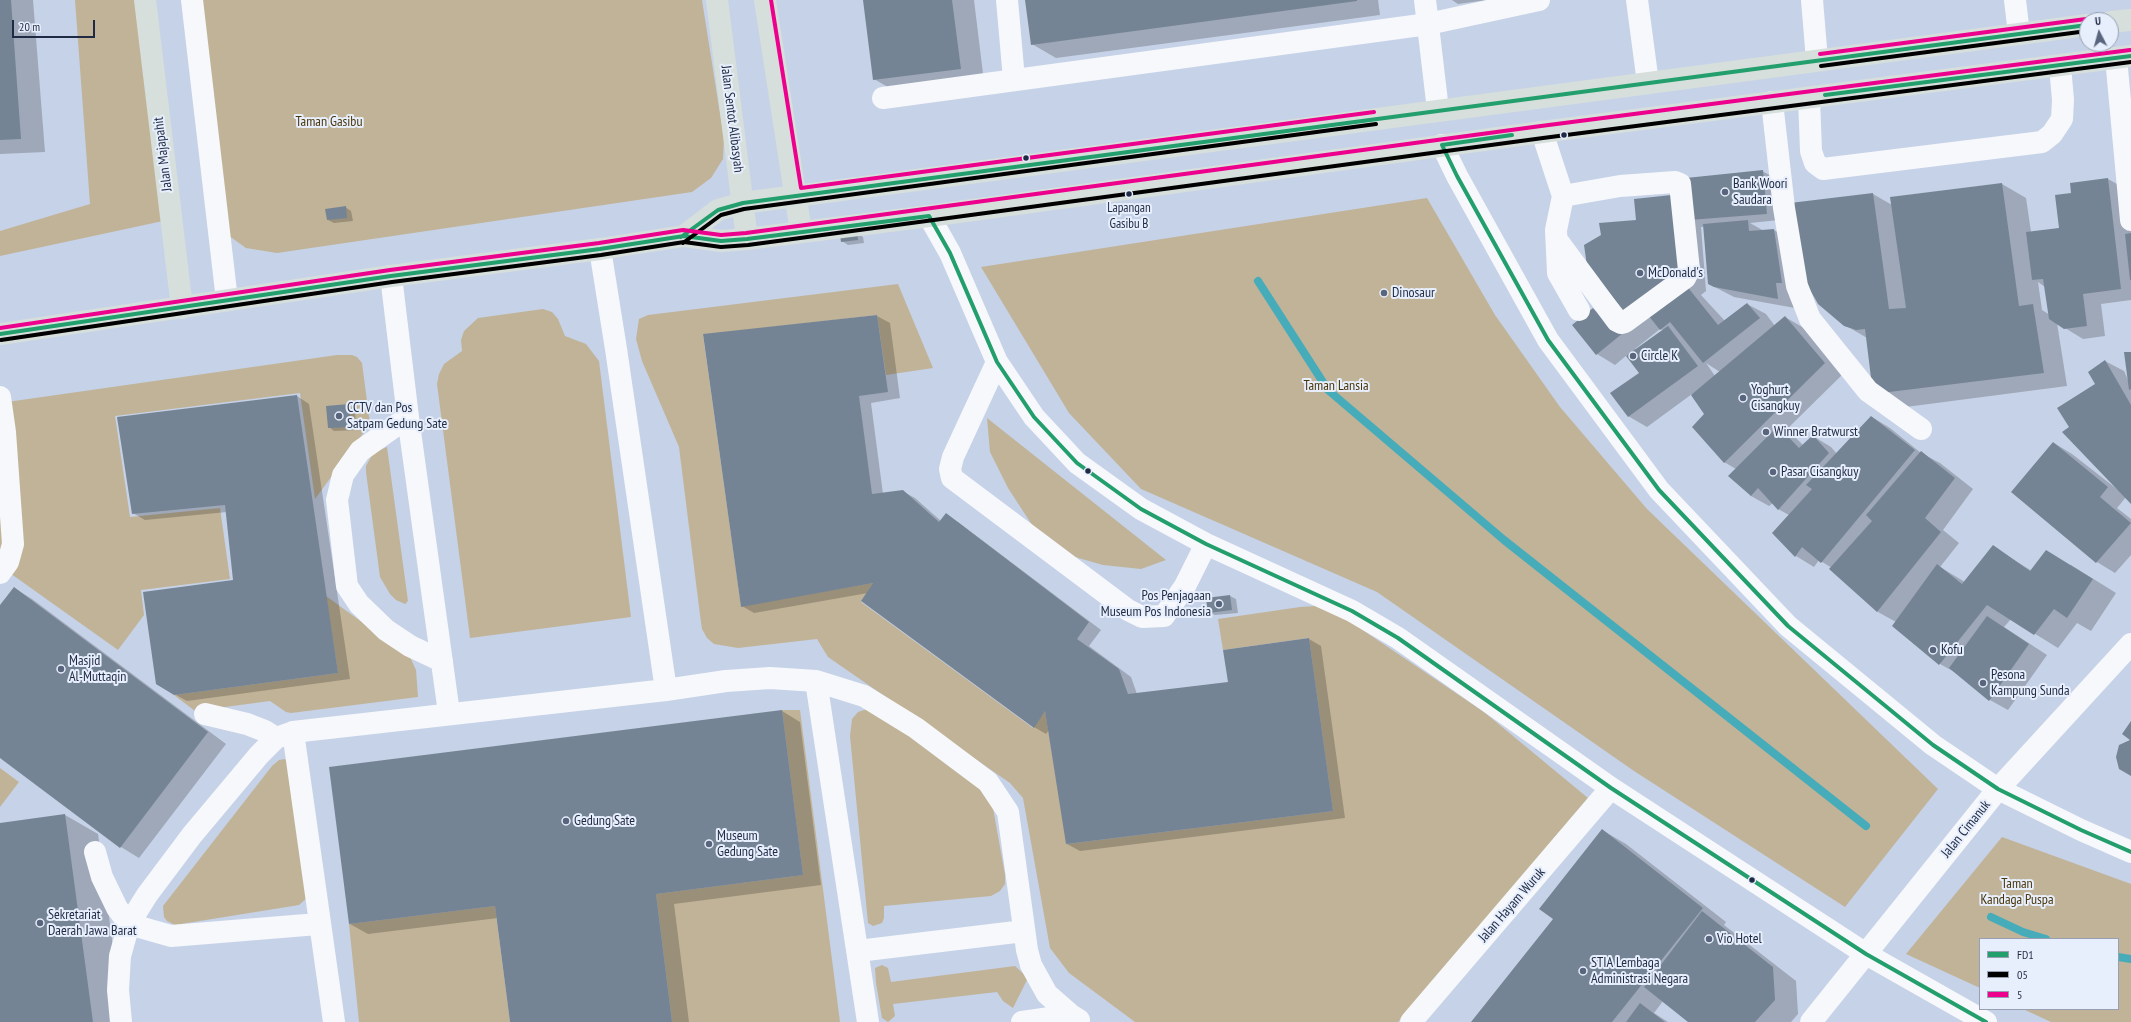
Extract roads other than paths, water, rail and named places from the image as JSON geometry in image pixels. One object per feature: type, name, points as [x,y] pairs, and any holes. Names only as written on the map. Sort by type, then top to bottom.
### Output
[{"type":"main road","name":"Jalan Majapahit","points":[[145,0],[182,308]]},
{"type":"main road","name":"Jalan Sentot Alibasyah","points":[[717,0],[743,203],[746,239]]},
{"type":"main road","points":[[765,0],[801,232]]},
{"type":"main road","points":[[2119,21],[2131,20]]},
{"type":"main road","points":[[684,236],[718,210],[743,203],[796,195],[2079,26]]},
{"type":"main road","points":[[0,334],[391,276],[600,249],[684,236],[722,241],[746,239],[929,216],[1442,145],[2124,57]]},
{"type":"street","points":[[192,0],[227,300]]},
{"type":"street","points":[[1007,0],[1014,79]]},
{"type":"street","points":[[1425,0],[1438,110]]},
{"type":"street","points":[[883,98],[1014,79],[1428,24],[1539,0]]},
{"type":"street","points":[[1637,0],[1648,83]]},
{"type":"street","points":[[1812,0],[1817,60]]},
{"type":"street","points":[[2015,0],[2019,34]]},
{"type":"street","points":[[2124,57],[2131,220]]},
{"type":"street","points":[[1809,98],[1810,150],[1815,162],[1823,169],[2042,142],[2052,134],[2062,119],[2063,100],[2060,66]]},
{"type":"street","points":[[1772,102],[1784,208],[1797,286],[1810,319],[1868,391],[1921,429]]},
{"type":"street","points":[[1542,132],[1563,196],[1556,230],[1558,273],[1579,310]]},
{"type":"street","points":[[1442,145],[1457,176],[1548,340],[1659,490],[1788,626],[1933,745],[1998,789],[2081,830],[2131,852]]},
{"type":"street","points":[[1557,240],[1617,321],[1621,323],[1626,322],[1685,278],[1689,270],[1680,184],[1675,182],[1620,186],[1563,196]]},
{"type":"street","points":[[929,216],[950,253],[997,362],[1034,418],[1077,464],[1141,510],[1206,544],[1274,574],[1358,615],[1398,638],[1611,788],[1866,954],[1986,1022]]},
{"type":"street","points":[[600,249],[666,690]]},
{"type":"street","points":[[391,276],[408,417],[449,713]]},
{"type":"street","points":[[997,362],[953,457],[950,469],[952,478],[1128,610],[1142,617],[1164,616],[1185,586],[1206,544]]},
{"type":"street","points":[[0,397],[13,544],[8,562],[0,573]]},
{"type":"street","points":[[408,417],[360,451],[343,476],[337,500],[347,586],[359,604],[386,630],[410,646],[442,661]]},
{"type":"street","name":"Jalan Cimanuk","points":[[1811,1022],[1998,789],[2131,644]]},
{"type":"street","points":[[205,714],[284,735],[449,713],[666,690],[726,681],[770,678],[816,681],[864,696],[916,728],[988,782],[1008,812],[1027,950],[1038,979],[1047,994],[1077,1019]]},
{"type":"street","points":[[816,681],[868,1022]]},
{"type":"street","points":[[284,735],[318,924],[331,1022]]},
{"type":"street","points":[[121,1022],[118,990],[120,956],[129,924],[147,895],[192,835],[259,755],[284,735]]},
{"type":"street","name":"Jalan Hayam Wuruk","points":[[1411,1022],[1611,788]]},
{"type":"street","points":[[95,852],[102,878],[117,908],[129,924],[171,936],[318,924]]},
{"type":"street","points":[[858,951],[1024,931]]},
{"type":"street","points":[[1022,1022],[1077,1019]]},
{"type":"waterway","points":[[1258,281],[1328,390],[1504,540],[1866,826]]},
{"type":"waterway","points":[[1991,917],[2023,932],[2043,938]]},
{"type":"waterway","points":[[2119,957],[2131,959]]},
{"type":"place","name":"Bank Woori Saudara","points":[[1725,192]]},
{"type":"place","name":"Lapangan Gasibu B","points":[[1129,194]]},
{"type":"place","name":"McDonald's","points":[[1640,273]]},
{"type":"place","name":"Dinosaur","points":[[1384,293]]},
{"type":"place","name":"Circle K","points":[[1633,356]]},
{"type":"place","name":"Yoghurt Cisangkuy","points":[[1743,398]]},
{"type":"place","name":"CCTV dan Pos Satpam Gedung Sate","points":[[339,416]]},
{"type":"place","name":"Winner Bratwurst","points":[[1766,432]]},
{"type":"place","name":"Pasar Cisangkuy","points":[[1773,472]]},
{"type":"place","name":"Pos Penjagaan Museum Pos Indonesia","points":[[1219,604]]},
{"type":"place","name":"Kofu","points":[[1933,650]]},
{"type":"place","name":"Masjid Al-Muttaqin","points":[[61,669]]},
{"type":"place","name":"Pesona Kampung Sunda","points":[[1983,683]]},
{"type":"place","name":"Gedung Sate","points":[[566,821]]},
{"type":"place","name":"Museum Gedung Sate","points":[[709,844]]},
{"type":"place","name":"Sekretariat Daerah Jawa Barat","points":[[40,923]]},
{"type":"place","name":"Vio Hotel","points":[[1709,939]]},
{"type":"place","name":"STIA Lembaga Administrasi Negara","points":[[1583,971]]},
{"type":"park label","name":"Taman Gasibu","points":[[329,122]]},
{"type":"park label","name":"Taman Lansia","points":[[1336,386]]},
{"type":"park label","name":"Taman Kandaga Puspa","points":[[2017,892]]}]
